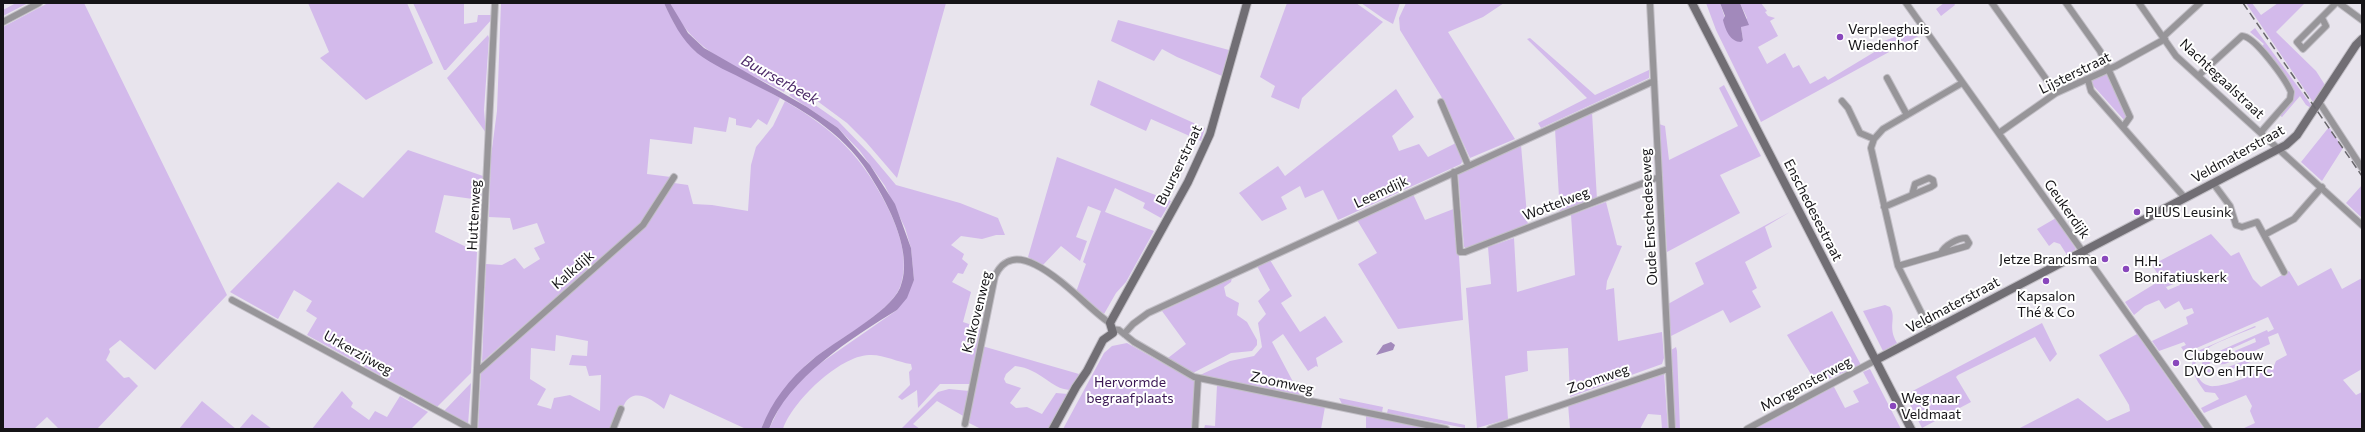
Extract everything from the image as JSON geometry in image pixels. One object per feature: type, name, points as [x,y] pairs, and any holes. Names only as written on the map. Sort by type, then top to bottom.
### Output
[{"type":"main road","name":"Buurserstraat","points":[[1053,429],[1111,328],[1188,182],[1208,139],[1217,114],[1247,3]]},
{"type":"main road","name":"Enschedesestraat","points":[[1692,3],[1911,429]]},
{"type":"main road","name":"Veldmaterstraat","points":[[1876,360],[2278,149],[2297,135],[2356,45],[2362,39]]},
{"type":"street","points":[[3,22],[39,3]]},
{"type":"street","name":"Huttenweg","points":[[472,429],[477,372],[495,3]]},
{"type":"street","name":"Oude Enschedeseweg","points":[[1650,3],[1672,429]]},
{"type":"street","name":"Geukerdijk","points":[[1906,3],[2209,429]]},
{"type":"street","points":[[1992,3],[2056,93]]},
{"type":"street","points":[[2066,3],[2100,51],[2109,69],[2130,117],[2123,127]]},
{"type":"street","name":"Nachtegaalstraat","points":[[2139,3],[2176,56],[2362,224]]},
{"type":"street","name":"Lijsterstraat","points":[[1999,133],[2056,93],[2088,80],[2164,38],[2200,3]]},
{"type":"street","points":[[2322,18],[2326,26],[2303,49],[2297,42],[2336,3]]},
{"type":"street","points":[[2340,3],[2362,20]]},
{"type":"street","points":[[2198,76],[2242,36],[2248,38],[2266,56],[2291,92],[2290,99],[2261,132]]},
{"type":"street","points":[[1887,78],[1907,115]]},
{"type":"street","points":[[2088,80],[2091,92],[2185,198]]},
{"type":"street","name":"Leemdijk","points":[[1124,334],[1133,324],[1148,313],[1654,81]]},
{"type":"street","points":[[1931,332],[1898,266],[1872,158],[1874,139],[1883,129],[1962,83]]},
{"type":"street","points":[[1842,101],[1848,108],[1860,132],[1874,139]]},
{"type":"street","points":[[1441,102],[1468,165]]},
{"type":"street","points":[[2318,102],[2362,168]]},
{"type":"street","name":"Wottelweg","points":[[1454,172],[1460,252],[1465,252],[1659,177]]},
{"type":"street","name":"Kalkdijk","points":[[477,372],[644,225],[674,177]]},
{"type":"street","points":[[2213,183],[2230,206],[2236,225],[2242,227],[2257,222],[2284,272]]},
{"type":"street","points":[[2264,235],[2294,219],[2322,187]]},
{"type":"street","points":[[1884,207],[1912,195]]},
{"type":"street","points":[[1898,266],[1941,253]]},
{"type":"street","name":"Kalkovenweg","points":[[965,424],[995,276],[1004,263],[1011,259],[1018,258],[1038,266],[1062,283],[1111,328]]},
{"type":"street","name":"Urkerzijweg","points":[[232,300],[472,429]]},
{"type":"street","name":"Zoomweg","points":[[1111,328],[1124,334],[1181,371],[1198,378],[1446,429]]},
{"type":"street","name":"Morgensterweg","points":[[1747,429],[1876,360]]},
{"type":"street","name":"Zoomweg","points":[[1490,429],[1668,369]]},
{"type":"street","points":[[1195,429],[1198,378]]},
{"type":"street","points":[[613,429],[621,409]]},
{"type":"green space","points":[[16,3],[28,3],[3,16],[3,10]]},
{"type":"green space","points":[[48,3],[84,3],[227,295],[155,370],[120,340],[109,349],[110,352],[106,360],[124,378],[129,377],[138,386],[97,429],[59,429],[47,417],[34,429],[3,429],[3,27]]},
{"type":"green space","points":[[308,3],[407,3],[433,63],[366,100],[320,58],[329,52]]},
{"type":"green space","points":[[413,3],[464,3],[464,24],[477,22],[478,15],[493,15],[493,18],[446,70],[444,70]]},
{"type":"green space","points":[[501,3],[664,3],[675,25],[696,52],[780,98],[767,125],[758,119],[751,128],[736,125],[736,119],[729,117],[726,132],[694,127],[692,144],[650,139],[647,174],[671,177],[640,224],[482,362],[486,264],[502,265],[515,258],[524,269],[540,259],[534,248],[545,243],[537,223],[513,230],[510,218],[489,217],[491,156],[497,111]]},
{"type":"green space","points":[[670,3],[946,3],[897,178],[866,142],[847,123],[797,86],[786,88],[784,92],[718,57],[704,47],[691,35]]},
{"type":"green space","points":[[1287,3],[1356,3],[1383,22],[1302,98],[1299,109],[1271,97],[1275,86],[1260,77]]},
{"type":"green space","points":[[1361,3],[1400,3],[1393,24]]},
{"type":"green space","points":[[1406,3],[1504,3],[1483,17],[1448,32],[1515,139],[1470,158],[1441,96],[1400,30],[1399,18]]},
{"type":"green space","points":[[1706,3],[1720,3],[1725,18],[1743,40],[1741,27],[1747,18],[1740,3],[1761,3],[1767,11],[1765,12],[1768,16],[1775,18],[1770,21],[1778,36],[1758,47],[1767,64],[1785,53],[1793,68],[1799,65],[1810,84],[1825,76],[1828,80],[1876,51],[1884,41],[1919,28],[1922,34],[1761,122],[1716,30]]},
{"type":"green space","points":[[1944,3],[1954,3],[1955,5],[1941,16],[1936,9]]},
{"type":"green space","points":[[2246,3],[2252,3],[2261,15],[2278,3],[2305,3],[2276,32],[2316,71],[2325,85],[2313,102]]},
{"type":"green space","points":[[1118,20],[1229,50],[1222,76],[1162,49],[1154,61],[1111,41]]},
{"type":"green space","points":[[2255,28],[2312,106],[2311,108],[2306,105],[2300,96],[2282,117],[2279,115],[2293,98],[2261,47],[2264,44],[2250,32]]},
{"type":"green space","points":[[488,35],[484,110],[486,133],[447,78]]},
{"type":"green space","points":[[1530,38],[1595,95],[1649,70],[1649,78],[1541,128],[1538,123],[1587,98],[1527,39]]},
{"type":"green space","points":[[2107,72],[2127,115],[2124,120],[2089,81]]},
{"type":"green space","points":[[1098,80],[1205,128],[1201,141],[1151,119],[1146,131],[1090,105]]},
{"type":"green space","points":[[1724,85],[1761,156],[1720,175],[1740,213],[1667,252],[1659,124],[1665,126],[1669,160],[1738,126],[1719,88]]},
{"type":"green space","points":[[1396,89],[1414,117],[1392,136],[1399,151],[1419,144],[1428,157],[1456,143],[1463,160],[1461,164],[1338,220],[1323,190],[1305,198],[1300,186],[1281,197],[1287,209],[1262,221],[1239,193],[1278,166],[1285,176]]},
{"type":"green space","points":[[795,91],[838,121],[870,154],[896,185],[960,203],[998,218],[1005,235],[996,235],[982,239],[961,236],[951,245],[964,254],[962,259],[968,264],[963,274],[958,273],[952,282],[971,292],[963,322],[981,328],[970,384],[940,384],[918,408],[917,390],[902,400],[898,397],[910,385],[909,372],[912,369],[911,364],[874,355],[857,357],[844,363],[818,382],[796,406],[783,429],[769,429],[784,398],[815,367],[897,310],[914,280],[911,248],[905,228],[885,186],[860,151],[838,128],[789,95]]},
{"type":"green space","points":[[785,101],[833,134],[846,146],[868,173],[888,208],[896,226],[902,246],[904,267],[903,277],[895,296],[886,306],[861,326],[822,352],[806,365],[783,391],[770,411],[761,429],[746,429],[670,394],[664,409],[643,396],[632,396],[624,405],[615,429],[478,429],[481,373],[639,233],[674,183],[688,185],[693,204],[712,205],[748,211],[751,165],[756,147],[773,126]],"holes":[[[556,335],[588,341],[587,356],[572,355],[569,365],[586,366],[589,376],[601,375],[600,411],[570,395],[554,398],[551,409],[537,405],[546,389],[530,379],[531,348],[555,351]]]},
{"type":"green space","points":[[1592,112],[1597,200],[1560,214],[1555,129]]},
{"type":"green space","points":[[2329,127],[2343,148],[2322,181],[2301,162]]},
{"type":"green space","points":[[1521,145],[1528,227],[1467,249],[1464,247],[1458,174]]},
{"type":"green space","points":[[408,150],[483,176],[480,200],[444,195],[435,232],[477,252],[471,373],[437,407],[307,335],[317,318],[306,311],[312,301],[294,290],[278,319],[230,292],[338,182],[363,198]]},
{"type":"green space","points":[[1057,157],[1171,201],[1161,218],[1143,208],[1145,203],[1115,188],[1105,212],[1154,231],[1126,282],[1116,293],[1104,314],[1076,292],[1086,264],[1083,262],[1101,211],[1088,206],[1076,237],[1087,241],[1080,261],[1061,246],[1042,266],[1028,257]]},
{"type":"green space","points":[[2362,185],[2362,218],[2346,203]]},
{"type":"green space","points":[[1413,194],[1425,220],[1456,208],[1463,320],[1398,329],[1358,264],[1377,253],[1357,220]]},
{"type":"green space","points":[[1606,202],[1617,245],[1622,246],[1607,281],[1606,290],[1614,288],[1618,341],[1662,332],[1664,358],[1662,364],[1570,397],[1568,348],[1527,351],[1528,371],[1505,376],[1508,419],[1477,428],[1466,288],[1491,284],[1488,247],[1514,238],[1517,292],[1575,275],[1571,215]]},
{"type":"green space","points":[[1790,212],[1765,227],[1772,247],[1745,262],[1757,288],[1752,291],[1761,307],[1730,323],[1723,310],[1671,336],[1668,304],[1704,284],[1695,263]]},
{"type":"green space","points":[[2056,218],[2076,249],[2067,255],[2060,244],[2054,242],[2049,246],[2037,229]]},
{"type":"green space","points":[[2211,234],[2231,256],[2239,252],[2253,279],[2261,287],[2289,271],[2298,286],[2331,268],[2342,289],[2362,278],[2362,369],[2343,380],[2356,395],[2362,392],[2362,429],[2242,429],[2255,423],[2250,411],[2252,406],[2246,395],[2204,413],[2201,408],[2219,399],[2215,393],[2205,392],[2195,377],[2192,366],[2195,355],[2200,350],[2255,326],[2256,327],[2216,344],[2202,352],[2198,356],[2195,366],[2198,377],[2205,384],[2210,386],[2222,385],[2237,381],[2274,366],[2276,361],[2287,355],[2278,333],[2268,337],[2270,344],[2225,364],[2215,365],[2215,361],[2218,358],[2256,342],[2255,338],[2213,357],[2209,365],[2215,371],[2255,357],[2256,360],[2219,374],[2206,372],[2201,366],[2203,361],[2208,356],[2267,330],[2268,332],[2274,329],[2268,317],[2185,353],[2181,347],[2186,345],[2184,342],[2159,351],[2152,341],[2188,324],[2186,317],[2194,313],[2192,308],[2184,310],[2179,301],[2165,309],[2159,300],[2145,306],[2134,315],[2125,302],[2161,280],[2168,290],[2180,285],[2179,282],[2166,287],[2152,265]]},
{"type":"green space","points":[[1270,260],[1292,296],[1281,303],[1300,332],[1325,316],[1343,342],[1316,358],[1318,367],[1316,366],[1308,371],[1283,334],[1272,342],[1300,395],[1198,376],[1230,361],[1254,356],[1262,347],[1258,323],[1266,314],[1258,301],[1270,290],[1257,266]]},
{"type":"green space","points":[[1232,278],[1231,282],[1224,287],[1226,296],[1239,303],[1237,315],[1247,322],[1257,340],[1257,345],[1252,351],[1231,353],[1193,373],[1168,358],[1186,344],[1162,311]]},
{"type":"green space","points":[[1885,305],[1890,307],[1892,311],[1892,327],[1897,343],[1883,351],[1863,311]]},
{"type":"green space","points":[[1832,311],[1861,365],[1817,384],[1787,335]]},
{"type":"green space","points":[[2042,323],[2057,354],[2050,362],[2035,337],[1958,375],[1956,377],[1971,402],[1922,428],[1905,395]]},
{"type":"green space","points":[[2137,334],[2204,429],[2018,429],[2078,398],[2107,421],[2130,411],[2129,405],[2099,355]]},
{"type":"green space","name":"Hervormde begraafplaats","points":[[1127,343],[1196,382],[1193,429],[1063,429],[1104,353],[1112,346]]},
{"type":"green space","points":[[982,346],[1079,374],[1070,390],[1063,389],[1024,368],[1015,366],[1006,374],[1004,379],[1006,383],[1021,388],[1010,403],[1016,408],[1027,407],[1042,414],[1056,393],[1068,394],[1049,429],[981,429],[969,423]]},
{"type":"green space","points":[[1676,347],[1680,429],[1675,429],[1671,350]]},
{"type":"green space","points":[[1870,369],[1901,429],[1752,429],[1833,385],[1845,408],[1859,402],[1853,391],[1869,383],[1863,372]]},
{"type":"green space","points":[[1664,372],[1668,429],[1662,429],[1661,415],[1648,414],[1640,429],[1570,429],[1568,404]]},
{"type":"green space","points":[[471,383],[468,425],[444,411]]},
{"type":"green space","points":[[1217,385],[1325,407],[1321,429],[1204,429],[1205,425],[1215,426]]},
{"type":"green space","points":[[949,389],[969,391],[965,417],[937,401],[913,424],[920,429],[901,429],[938,392]]},
{"type":"green space","points":[[342,391],[353,403],[351,407],[369,420],[375,411],[387,417],[400,396],[428,412],[411,429],[312,429]]},
{"type":"green space","points":[[1339,398],[1383,407],[1382,412],[1342,404]]},
{"type":"green space","points":[[202,401],[236,429],[179,429]]},
{"type":"green space","points":[[1388,409],[1465,425],[1465,428],[1387,413]]},
{"type":"green space","points":[[252,414],[272,429],[239,429]]},
{"type":"green space","points":[[1366,415],[1434,429],[1366,429]]},
{"type":"shaded area","points":[[664,3],[670,3],[688,33],[704,48],[807,107],[838,128],[870,165],[895,204],[911,248],[914,280],[907,298],[897,310],[842,346],[806,376],[790,393],[778,411],[769,429],[761,429],[770,409],[782,391],[796,375],[822,352],[873,317],[894,297],[900,288],[904,273],[904,257],[901,240],[888,207],[871,177],[852,151],[826,127],[796,107],[716,65],[697,53],[678,30]]},
{"type":"shaded area","points":[[1720,3],[1740,3],[1749,25],[1741,27],[1743,40],[1741,42],[1734,40],[1727,31],[1723,20],[1725,16]]},
{"type":"shaded area","points":[[1391,342],[1395,345],[1393,350],[1376,355],[1383,345]]},
{"type":"railway","points":[[2243,3],[2362,176]]},
{"type":"place","name":"Verpleeghuis Wiedenhof","points":[[1840,37]]},
{"type":"place","name":"PLUS Leusink","points":[[2137,212]]},
{"type":"place","name":"Jetze Brandsma","points":[[2105,259]]},
{"type":"place","name":"H.H. Bonifatiuskerk","points":[[2126,269]]},
{"type":"place","name":"Kapsalon Thé & Co","points":[[2046,281]]},
{"type":"place","name":"Clubgebouw DVO en HTFC","points":[[2176,363]]},
{"type":"place","name":"Weg naar Veldmaat","points":[[1893,406]]},
{"type":"water label","name":"Buurserbeek","points":[[780,80]]}]
